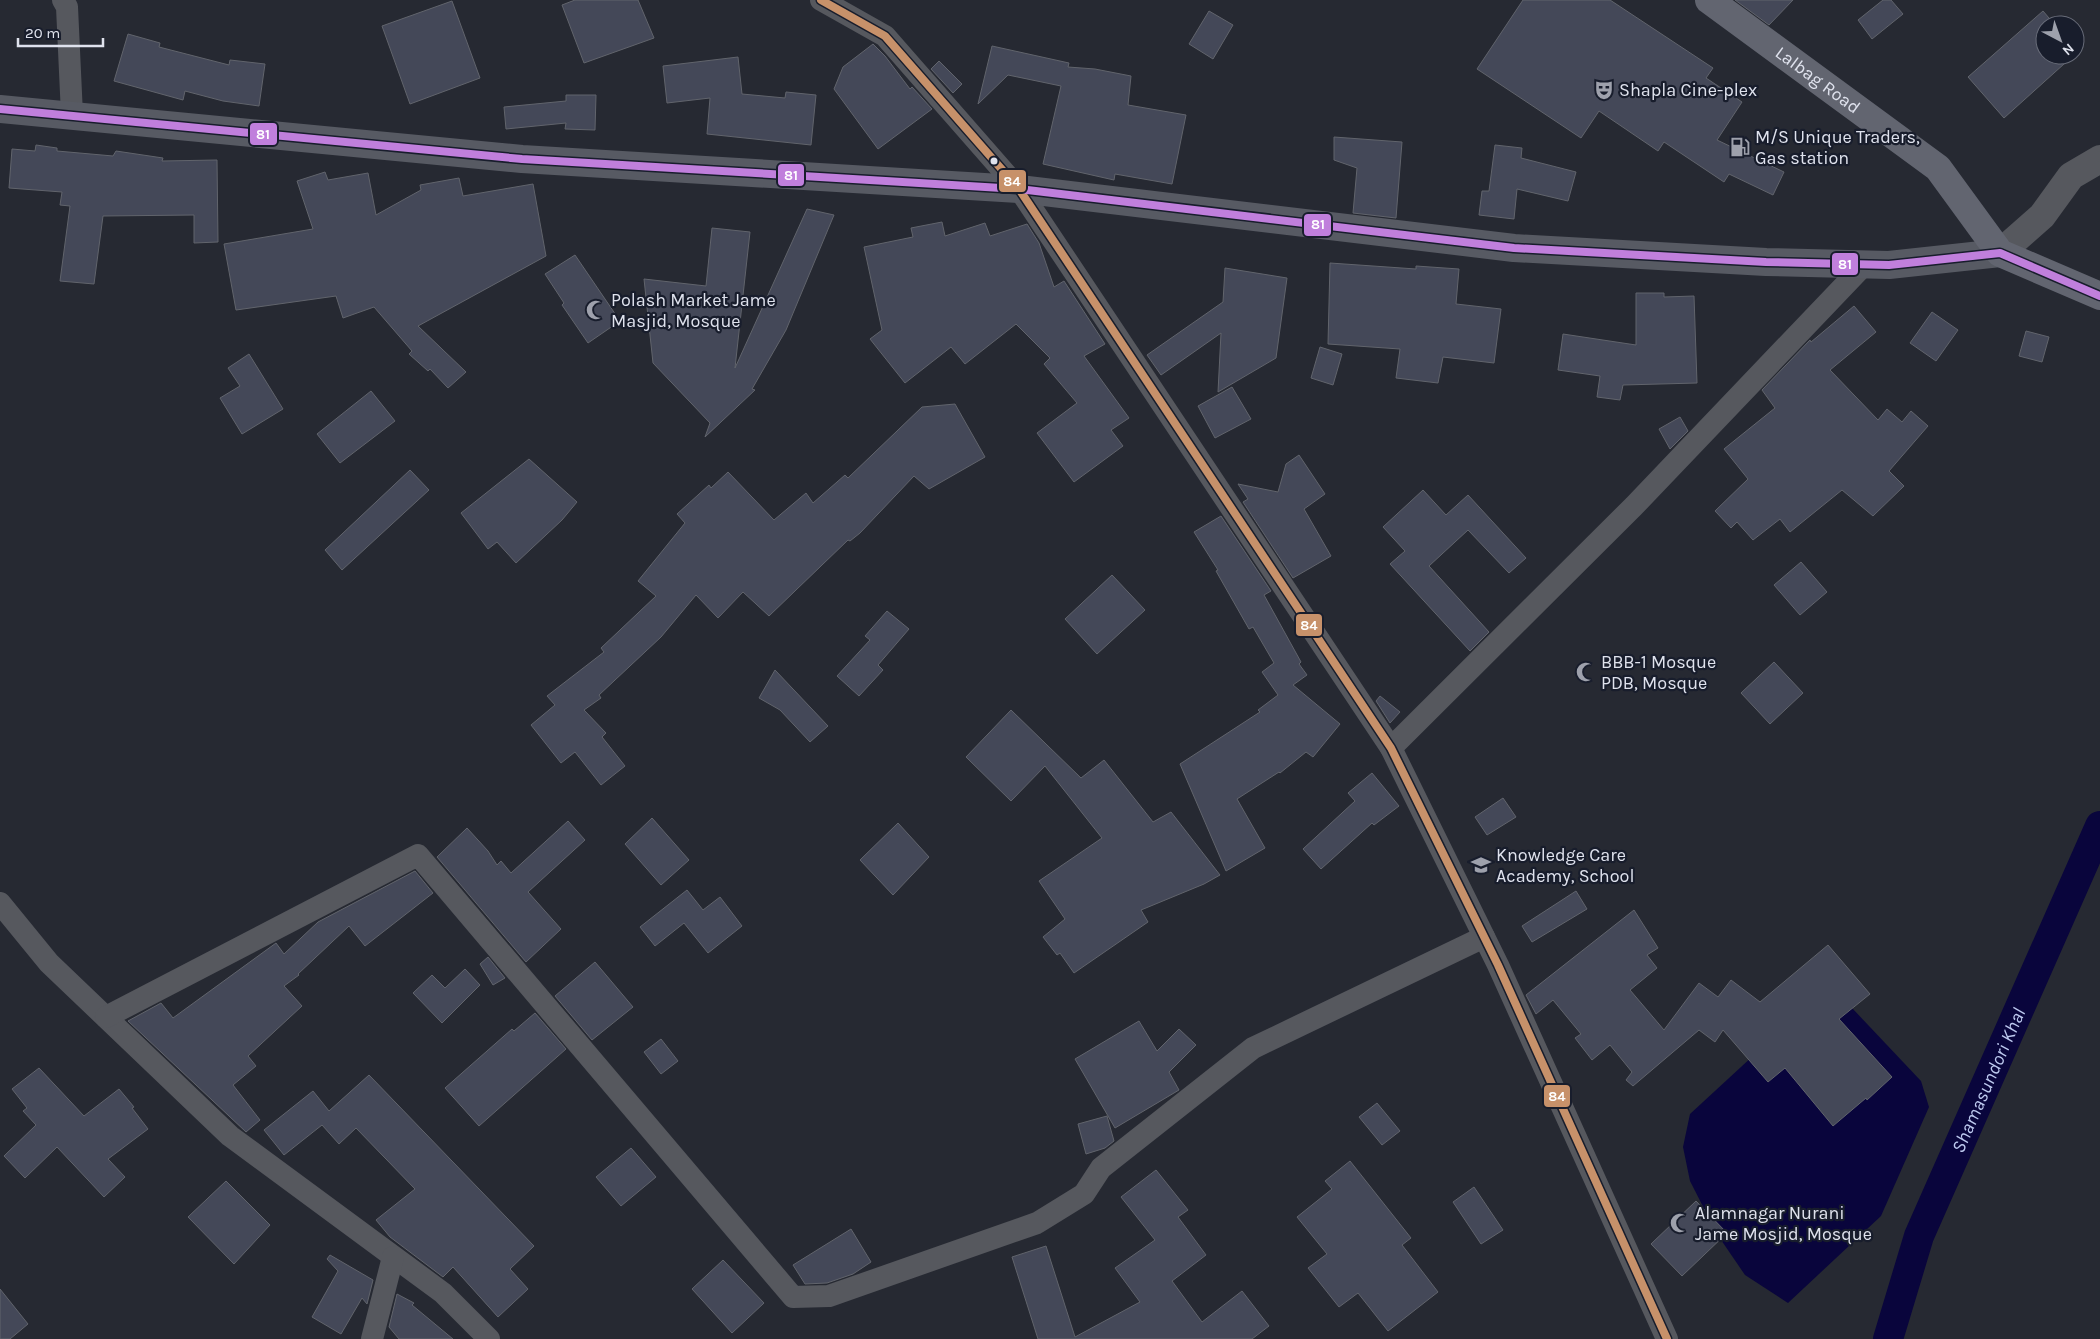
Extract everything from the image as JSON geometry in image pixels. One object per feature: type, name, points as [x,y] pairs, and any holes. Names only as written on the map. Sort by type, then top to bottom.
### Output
[{"type":"highway","name":"Lalbag Road","points":[[1709,0],[1938,168],[2000,253]]},
{"type":"highway","points":[[2000,253],[2100,296]]},
{"type":"main road","points":[[0,109],[522,159],[1019,189],[1514,248],[1766,262],[1889,265],[2000,253]]},
{"type":"street","points":[[63,0],[67,6],[72,115]]},
{"type":"street","points":[[821,0],[885,36],[1019,189],[1391,748],[1484,937],[1667,1339]]},
{"type":"street","points":[[2000,253],[2042,216],[2071,176],[2100,159]]},
{"type":"street","points":[[1391,748],[1634,506],[1865,264]]},
{"type":"street","points":[[106,1018],[418,855],[793,1297],[829,1296],[1037,1223],[1084,1194],[1101,1168],[1253,1048],[1484,937]]},
{"type":"street","points":[[0,903],[7,928],[49,963],[230,1136],[442,1293],[490,1339]]},
{"type":"street","points":[[372,1339],[394,1257]]},
{"type":"shaded area","points":[[1835,990],[1921,1081],[1929,1107],[1881,1216],[1788,1303],[1745,1275],[1717,1234],[1690,1181],[1683,1147],[1690,1114],[1754,1055]]},
{"type":"building","points":[[575,0],[638,0],[654,38],[584,63],[562,5]]},
{"type":"building","name":"Shapla Cine-plex","points":[[1523,0],[1610,0],[1713,68],[1706,78],[1742,102],[1717,140],[1784,172],[1773,195],[1729,174],[1724,182],[1664,142],[1658,151],[1599,111],[1581,138],[1477,69]]},
{"type":"building","points":[[1735,0],[1793,0],[1769,25]]},
{"type":"building","points":[[1883,0],[1891,0],[1903,14],[1872,39],[1858,20]]},
{"type":"building","points":[[452,1],[480,78],[410,104],[382,26]]},
{"type":"building","points":[[1209,11],[1233,25],[1213,59],[1189,44]]},
{"type":"building","points":[[2043,11],[2046,15],[2038,15]]},
{"type":"building","points":[[2035,18],[2035,65],[2063,65],[2004,118],[1968,77]]},
{"type":"building","points":[[128,34],[160,43],[159,47],[229,65],[230,60],[265,64],[259,106],[223,101],[185,91],[183,100],[114,81]]},
{"type":"building","points":[[873,44],[885,56],[910,89],[912,87],[932,109],[878,149],[834,89],[843,67]]},
{"type":"building","points":[[992,46],[1069,63],[1068,67],[1095,69],[1131,76],[1128,105],[1186,115],[1172,184],[1115,174],[1114,180],[1043,164],[1061,86],[1008,75],[978,104]]},
{"type":"building","points":[[738,57],[742,94],[785,98],[786,92],[816,95],[811,145],[707,134],[710,98],[667,103],[663,66]]},
{"type":"building","points":[[939,61],[962,84],[953,93],[931,69]]},
{"type":"building","points":[[566,95],[596,95],[595,130],[565,129],[566,123],[506,129],[504,107],[566,101]]},
{"type":"building","points":[[1334,137],[1402,142],[1396,218],[1353,213],[1357,168],[1334,160]]},
{"type":"building","points":[[36,145],[57,148],[57,151],[113,156],[116,151],[163,158],[162,161],[217,160],[218,242],[194,243],[194,215],[103,216],[94,284],[60,281],[70,206],[60,205],[62,192],[9,188],[12,149],[35,151]]},
{"type":"building","points":[[1495,145],[1522,148],[1521,158],[1576,172],[1568,201],[1517,189],[1514,219],[1479,215],[1482,191],[1489,191]]},
{"type":"building","points":[[325,172],[328,180],[368,173],[376,215],[421,190],[420,185],[459,178],[463,196],[533,184],[546,256],[418,326],[466,372],[448,388],[430,369],[428,371],[409,354],[412,351],[374,307],[343,318],[336,296],[236,310],[224,244],[313,229],[297,181]]},
{"type":"building","points":[[807,209],[834,215],[786,330],[752,389],[755,390],[705,437],[710,423],[653,363],[644,279],[706,286],[712,228],[750,232],[735,368]]},
{"type":"building","points":[[942,222],[945,236],[985,223],[990,236],[1027,224],[1039,243],[1054,287],[1064,281],[1105,344],[1084,356],[1129,418],[1111,430],[1123,446],[1074,482],[1037,433],[1077,403],[1044,364],[1050,358],[1016,324],[965,364],[951,347],[905,383],[870,339],[882,330],[864,247],[913,237],[911,228]]},
{"type":"building","points":[[575,255],[620,321],[588,343],[562,305],[564,303],[545,274]]},
{"type":"building","points":[[1330,263],[1416,269],[1416,266],[1459,269],[1456,304],[1501,309],[1494,363],[1443,357],[1438,383],[1396,378],[1400,349],[1328,344]]},
{"type":"building","points":[[1225,268],[1287,278],[1276,358],[1218,392],[1221,333],[1161,375],[1147,355],[1223,302]]},
{"type":"building","points":[[1636,293],[1664,293],[1664,297],[1694,296],[1697,383],[1623,385],[1620,400],[1597,397],[1600,376],[1558,370],[1563,334],[1636,345]]},
{"type":"building","points":[[1854,306],[1876,332],[1830,370],[1878,420],[1887,409],[1902,422],[1911,411],[1928,426],[1889,471],[1904,486],[1873,516],[1842,490],[1790,532],[1780,519],[1753,540],[1737,522],[1731,528],[1715,511],[1748,479],[1724,449],[1775,408],[1762,390],[1810,340],[1811,342]]},
{"type":"building","points":[[1932,312],[1958,330],[1936,361],[1910,343]]},
{"type":"building","points":[[2026,331],[2049,337],[2042,362],[2019,356]]},
{"type":"building","points":[[1320,347],[1342,354],[1333,385],[1311,378]]},
{"type":"building","points":[[249,354],[283,409],[242,434],[220,398],[240,386],[228,368]]},
{"type":"building","points":[[1232,387],[1251,419],[1215,438],[1198,406]]},
{"type":"building","points":[[371,391],[395,421],[340,463],[317,434]]},
{"type":"building","points":[[955,404],[985,457],[929,489],[914,476],[860,533],[850,541],[848,540],[769,616],[743,592],[718,618],[696,595],[661,637],[599,695],[601,698],[584,710],[606,733],[602,737],[625,766],[601,785],[575,752],[561,763],[531,725],[555,705],[547,696],[604,652],[601,648],[656,596],[638,581],[685,523],[677,514],[709,485],[711,488],[728,472],[774,520],[806,493],[813,503],[845,475],[848,478],[922,407]]},
{"type":"building","points":[[1680,417],[1688,431],[1670,449],[1659,429]]},
{"type":"building","points":[[1299,455],[1325,494],[1304,509],[1331,556],[1293,578],[1243,502],[1248,499],[1238,484],[1278,492],[1286,464]]},
{"type":"building","points":[[529,459],[577,502],[562,520],[516,563],[497,542],[488,549],[461,513]]},
{"type":"building","points":[[410,470],[429,490],[342,570],[325,550]]},
{"type":"building","points":[[1423,490],[1446,515],[1468,495],[1526,558],[1509,573],[1468,530],[1429,566],[1489,632],[1470,651],[1390,564],[1405,551],[1383,527]]},
{"type":"building","points":[[1221,516],[1271,591],[1264,595],[1301,662],[1299,664],[1307,675],[1293,685],[1340,724],[1313,757],[1306,752],[1280,773],[1237,799],[1265,848],[1226,871],[1180,764],[1260,712],[1258,710],[1278,695],[1262,672],[1274,663],[1253,627],[1249,629],[1216,571],[1218,570],[1194,532]]},
{"type":"building","points":[[1801,562],[1827,592],[1800,615],[1774,585]]},
{"type":"building","points":[[1112,575],[1145,610],[1097,654],[1065,619]]},
{"type":"building","points":[[887,611],[909,629],[878,665],[883,670],[859,696],[837,676],[870,640],[865,636]]},
{"type":"building","points":[[1774,662],[1803,693],[1770,724],[1741,693]]},
{"type":"building","points":[[775,670],[828,726],[810,742],[780,710],[759,698]]},
{"type":"building","points":[[1380,696],[1400,712],[1390,723],[1376,701]]},
{"type":"building","points":[[1011,710],[1081,778],[1104,760],[1153,822],[1171,812],[1220,875],[1204,884],[1141,910],[1148,922],[1074,973],[1060,953],[1057,955],[1043,937],[1065,919],[1039,881],[1102,838],[1045,766],[1011,801],[966,757]]},
{"type":"building","points":[[1372,773],[1399,806],[1374,825],[1372,823],[1321,869],[1303,849],[1355,801],[1348,793]]},
{"type":"building","points":[[1503,798],[1516,817],[1487,835],[1475,817]]},
{"type":"building","points":[[652,818],[689,860],[661,885],[625,844]]},
{"type":"building","points":[[568,821],[585,840],[528,892],[561,929],[526,962],[437,857],[467,828],[488,851],[497,865],[501,861],[511,873]]},
{"type":"building","points":[[898,823],[929,857],[893,895],[860,860]]},
{"type":"building","points":[[415,871],[433,893],[365,946],[349,926],[299,975],[284,986],[302,1006],[248,1056],[256,1066],[233,1085],[260,1120],[246,1132],[128,1021],[161,1003],[173,1018],[276,943],[284,954],[318,922]]},
{"type":"building","points":[[687,890],[703,910],[720,897],[742,926],[708,953],[684,923],[655,946],[640,927]]},
{"type":"building","points":[[1576,891],[1587,909],[1532,942],[1522,926]]},
{"type":"building","points":[[1634,910],[1658,948],[1647,955],[1657,968],[1630,990],[1664,1030],[1699,983],[1718,997],[1731,980],[1760,1002],[1828,945],[1870,994],[1839,1019],[1892,1077],[1867,1100],[1866,1098],[1833,1126],[1785,1068],[1768,1082],[1723,1030],[1715,1042],[1699,1030],[1633,1086],[1626,1080],[1632,1072],[1610,1045],[1592,1060],[1575,1038],[1581,1034],[1553,1000],[1536,1014],[1526,995]]},
{"type":"building","points":[[488,957],[505,978],[493,985],[480,964]]},
{"type":"building","points":[[595,962],[633,1007],[592,1040],[555,996]]},
{"type":"building","points":[[465,969],[480,985],[442,1023],[413,993],[432,975],[445,988]]},
{"type":"building","points":[[535,1013],[566,1049],[479,1126],[445,1088],[512,1029],[514,1031]]},
{"type":"building","points":[[1139,1021],[1157,1051],[1179,1029],[1196,1045],[1169,1072],[1179,1090],[1115,1128],[1075,1059]]},
{"type":"building","points":[[661,1039],[678,1061],[661,1074],[644,1052]]},
{"type":"building","points":[[39,1068],[84,1116],[119,1089],[134,1107],[132,1108],[148,1129],[108,1159],[125,1177],[104,1197],[57,1147],[25,1178],[4,1156],[36,1125],[23,1111],[27,1108],[12,1089]]},
{"type":"building","points":[[369,1075],[534,1246],[510,1269],[528,1289],[498,1317],[453,1267],[443,1277],[390,1237],[376,1220],[415,1189],[356,1128],[339,1144],[322,1125],[284,1155],[264,1130],[313,1091],[329,1111]]},
{"type":"building","points":[[1377,1103],[1400,1131],[1382,1145],[1359,1117]]},
{"type":"building","points":[[1107,1116],[1114,1141],[1105,1148],[1086,1154],[1078,1124]]},
{"type":"building","points":[[631,1148],[656,1177],[621,1206],[596,1177]]},
{"type":"building","points":[[1350,1161],[1411,1238],[1402,1245],[1438,1292],[1388,1331],[1358,1293],[1339,1307],[1308,1268],[1327,1254],[1297,1217],[1332,1189],[1325,1181]]},
{"type":"building","points":[[1156,1170],[1188,1210],[1178,1217],[1206,1255],[1172,1281],[1202,1322],[1242,1291],[1269,1326],[1252,1339],[1038,1339],[1012,1257],[1046,1246],[1075,1337],[1140,1302],[1115,1268],[1155,1240],[1121,1197]]},
{"type":"building","points":[[226,1181],[270,1225],[234,1264],[188,1217]]},
{"type":"building","points":[[1474,1187],[1503,1230],[1481,1244],[1453,1202]]},
{"type":"building","points":[[1696,1201],[1727,1233],[1682,1276],[1651,1244]]},
{"type":"building","points":[[851,1229],[871,1262],[853,1274],[827,1283],[805,1284],[793,1265]]},
{"type":"building","points":[[330,1255],[373,1280],[367,1304],[362,1298],[341,1334],[312,1317],[338,1271],[327,1259]]},
{"type":"building","points":[[723,1260],[764,1303],[732,1333],[692,1289]]},
{"type":"building","points":[[0,1289],[28,1324],[10,1339],[0,1339]]},
{"type":"building","points":[[397,1294],[414,1303],[412,1305],[453,1339],[399,1339],[389,1327]]},
{"type":"waterway","name":"Shamasundori Khal","points":[[1888,1339],[1919,1236],[2100,826]]},
{"type":"transit line","name":"84","points":[[821,0],[885,36],[1019,189],[1391,748],[1498,965],[1667,1339]]},
{"type":"transit line","name":"81","points":[[0,109],[522,159],[1019,189],[1514,248],[1766,262],[1889,265],[2000,253],[2100,296]]},
{"type":"place","name":"Shapla Cine-plex","points":[[1604,90]]},
{"type":"place","name":"M/S Unique Traders, Gas station","points":[[1740,147]]},
{"type":"place","name":"Polash Market Jame Masjid, Mosque","points":[[596,310]]},
{"type":"place","name":"BBB-1 Mosque PDB, Mosque","points":[[1586,672]]},
{"type":"place","name":"Knowledge Care Academy, School","points":[[1481,865]]},
{"type":"place","name":"Alamnagar Nurani Jame Mosjid, Mosque","points":[[1680,1223]]}]
